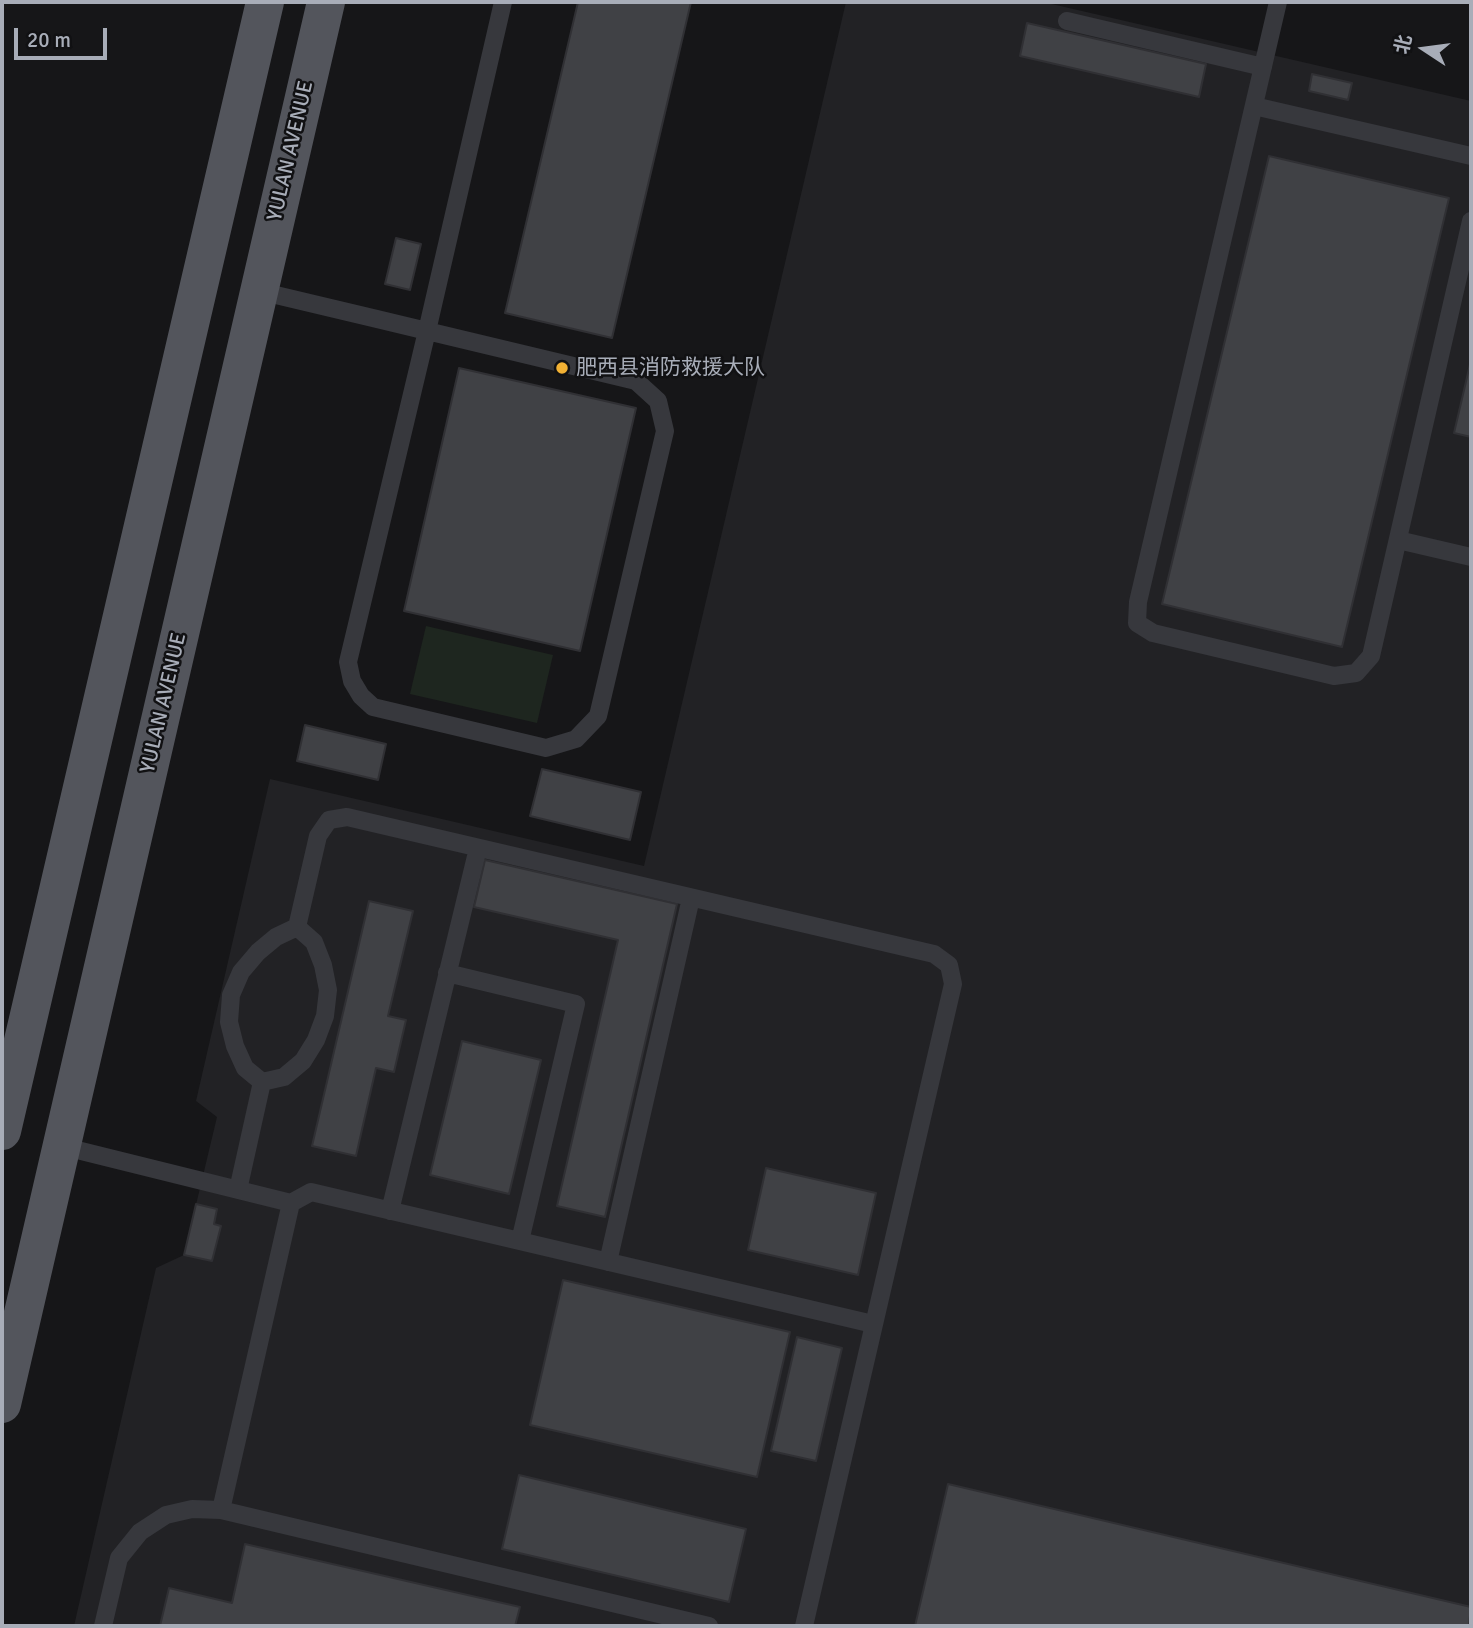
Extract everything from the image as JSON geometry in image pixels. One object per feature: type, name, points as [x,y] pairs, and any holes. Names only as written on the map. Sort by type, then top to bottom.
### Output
[{"type":"main road","points":[[2,1131],[265,2]]},
{"type":"main road","name":"YULAN AVENUE","points":[[2,1404],[326,2]]},
{"type":"lane","points":[[259,290],[427,331],[636,381],[658,401],[664,415],[665,431],[598,716],[576,739],[561,746],[546,748],[373,707],[361,696],[352,681],[348,662],[427,331],[503,2]]},
{"type":"lane","points":[[1278,2],[1138,602],[1137,623],[1153,633],[1334,676],[1356,673],[1371,656],[1471,221]]},
{"type":"lane","points":[[1067,21],[1263,67]]},
{"type":"lane","points":[[1254,106],[1471,156]]},
{"type":"lane","points":[[1398,540],[1471,557]]},
{"type":"lane","points":[[297,927],[318,836],[330,820],[346,817],[934,954],[949,965],[953,984],[804,1626]]},
{"type":"lane","points":[[390,1211],[478,848]]},
{"type":"lane","points":[[608,1262],[691,898]]},
{"type":"lane","points":[[262,1082],[245,1068],[234,1046],[229,1022],[231,995],[241,972],[258,952],[276,937],[297,927]]},
{"type":"lane","points":[[262,1082],[284,1077],[303,1061],[316,1040],[325,1016],[328,990],[323,965],[314,942],[297,927]]},
{"type":"lane","points":[[447,974],[576,1004],[520,1241]]},
{"type":"lane","points":[[238,1190],[262,1082]]},
{"type":"lane","points":[[61,1146],[291,1203],[310,1192],[873,1324]]},
{"type":"lane","points":[[221,1510],[291,1203]]},
{"type":"lane","points":[[103,1626],[119,1558],[140,1532],[166,1516],[192,1509],[221,1510],[709,1626]]},
{"type":"shaded area","points":[[846,2],[1043,2],[1471,101],[1471,1626],[74,1626],[156,1268],[184,1255],[217,1117],[196,1101],[270,779],[644,866]]},
{"type":"shaded area","points":[[426,626],[553,655],[537,723],[410,694]]},
{"type":"building","points":[[578,2],[691,2],[612,338],[505,313]]},
{"type":"building","points":[[1027,23],[1206,64],[1199,97],[1020,56]]},
{"type":"building","points":[[1312,74],[1352,83],[1348,100],[1309,91]]},
{"type":"building","points":[[1269,156],[1449,198],[1342,647],[1162,604]]},
{"type":"building","points":[[396,238],[421,244],[410,290],[385,284]]},
{"type":"building","points":[[1471,360],[1471,437],[1454,433]]},
{"type":"building","points":[[459,368],[636,408],[580,651],[404,611]]},
{"type":"building","points":[[305,725],[386,744],[378,780],[297,761]]},
{"type":"building","points":[[542,769],[641,792],[630,840],[530,816]]},
{"type":"building","points":[[485,860],[677,904],[605,1217],[557,1206],[618,940],[474,907]]},
{"type":"building","points":[[369,901],[413,911],[388,1016],[406,1020],[394,1072],[376,1068],[356,1156],[312,1146]]},
{"type":"building","points":[[462,1041],[541,1060],[509,1194],[430,1175]]},
{"type":"building","points":[[766,1168],[876,1193],[858,1275],[748,1250]]},
{"type":"building","points":[[196,1204],[217,1209],[214,1224],[221,1226],[212,1261],[184,1255]]},
{"type":"building","points":[[563,1280],[790,1332],[757,1477],[530,1425]]},
{"type":"building","points":[[797,1337],[842,1348],[816,1461],[771,1451]]},
{"type":"building","points":[[519,1475],[746,1529],[729,1602],[502,1549]]},
{"type":"building","points":[[948,1484],[1471,1607],[1469,1626],[915,1626]]},
{"type":"building","points":[[245,1544],[520,1607],[515,1626],[160,1626],[169,1588],[232,1603]]},
{"type":"place","name":"肥西县消防救援大队","points":[[562,368]]}]
